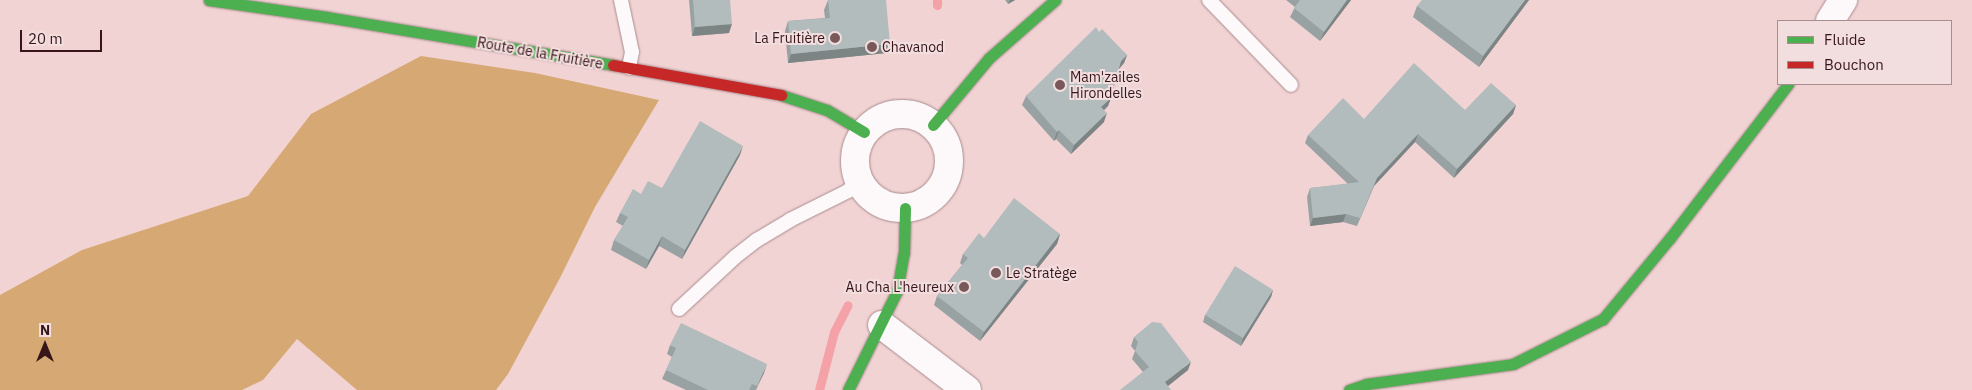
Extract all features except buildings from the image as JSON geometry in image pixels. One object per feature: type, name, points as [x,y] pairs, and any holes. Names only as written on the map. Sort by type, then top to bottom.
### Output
[{"type":"street","name":"Route de la Fruitière","points":[[209,0],[327,17],[629,68],[798,99],[827,110],[864,132]]},
{"type":"street","points":[[933,125],[989,58],[1055,0]]},
{"type":"street","points":[[1831,20],[1843,0]]},
{"type":"street","points":[[1349,390],[1366,384],[1514,364],[1603,319],[1670,238],[1787,85]]},
{"type":"street","points":[[902,113],[919,116],[933,125],[944,140],[949,158],[947,176],[938,192],[923,203],[905,208],[886,205],[870,196],[858,180],[854,164],[856,148],[864,132],[880,118],[902,113]]},
{"type":"street","points":[[848,390],[894,299],[901,274],[905,208]]},
{"type":"street","points":[[882,325],[967,390]]},
{"type":"lane","points":[[621,0],[632,52],[629,68]]},
{"type":"lane","points":[[1209,0],[1291,85]]},
{"type":"lane","points":[[679,309],[735,257],[757,240],[790,220],[848,191],[858,180]]},
{"type":"shaded area","points":[[421,56],[535,73],[659,100],[595,207],[560,278],[508,374],[496,390],[357,390],[297,339],[263,380],[242,390],[0,390],[0,295],[82,250],[248,196],[311,114]]},
{"type":"waterway","points":[[937,0],[937,5]]},
{"type":"waterway","points":[[819,390],[834,332],[848,305]]},
{"type":"traffic: fast","points":[[209,0],[327,17],[613,65]]},
{"type":"traffic: fast","points":[[933,125],[989,58],[1055,0]]},
{"type":"traffic: fast","points":[[1349,390],[1366,384],[1513,364],[1603,319],[1670,238],[1787,85]]},
{"type":"traffic: fast","points":[[781,95],[827,110],[864,132]]},
{"type":"traffic: fast","points":[[848,390],[897,291],[904,253],[905,208]]},
{"type":"traffic: jam","points":[[613,65],[781,95]]},
{"type":"place","name":"La Fruitière","points":[[835,38]]},
{"type":"place","name":"Chavanod","points":[[872,47]]},
{"type":"place","name":"Mam'zailes Hirondelles","points":[[1060,85]]},
{"type":"place","name":"Le Stratège","points":[[996,273]]},
{"type":"place","name":"Au Cha L'heureux","points":[[964,287]]}]
